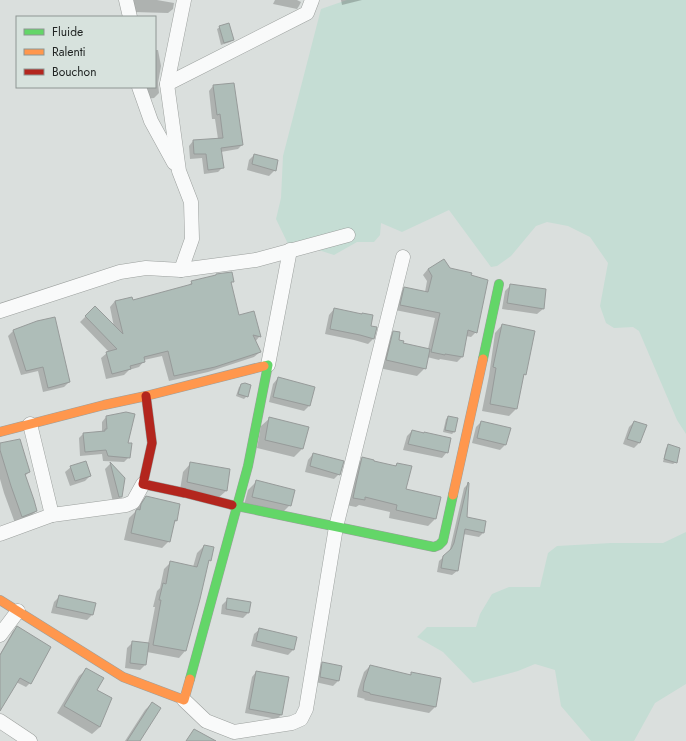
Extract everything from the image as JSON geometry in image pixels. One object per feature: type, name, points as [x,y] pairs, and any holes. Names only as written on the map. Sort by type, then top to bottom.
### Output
[{"type":"street","points":[[126,0],[130,16]]},
{"type":"street","points":[[179,171],[167,84],[184,0]]},
{"type":"street","points":[[167,84],[307,13],[312,0]]},
{"type":"street","points":[[139,88],[151,121],[179,171],[191,202],[192,239],[180,270]]},
{"type":"street","points":[[0,310],[120,272],[146,268],[180,270],[256,260],[348,235]]},
{"type":"street","points":[[184,700],[248,466],[290,250]]},
{"type":"street","points":[[0,600],[123,677],[184,700],[206,721],[234,732],[292,723],[301,718],[306,709],[336,527],[404,257]]},
{"type":"street","points":[[143,484],[336,527],[434,547],[439,545],[443,541],[499,284]]},
{"type":"street","points":[[0,432],[268,365]]},
{"type":"street","points":[[0,534],[52,515],[126,505],[133,502],[143,484],[152,443],[146,396]]},
{"type":"street","points":[[30,424],[52,515]]},
{"type":"street","points":[[0,635],[18,611]]},
{"type":"street","points":[[0,721],[30,741]]},
{"type":"green space","points":[[347,0],[686,0],[686,434],[677,420],[639,331],[633,327],[614,328],[606,323],[600,306],[608,263],[590,237],[568,226],[547,222],[536,226],[511,256],[497,266],[491,267],[449,210],[402,232],[381,223],[380,235],[374,242],[357,242],[334,255],[303,245],[289,246],[276,219],[281,198],[283,156],[321,9]]},
{"type":"green space","points":[[686,532],[686,684],[655,703],[634,741],[591,741],[561,706],[555,670],[535,664],[518,671],[473,683],[443,652],[417,637],[427,627],[476,627],[480,614],[492,594],[509,587],[540,587],[548,553],[557,546],[611,543],[663,543]]},
{"type":"building","points":[[229,23],[234,40],[224,43],[219,26]]},
{"type":"building","points":[[234,83],[243,145],[221,148],[224,168],[208,170],[206,154],[194,154],[193,140],[223,138],[220,114],[217,115],[213,85]]},
{"type":"building","points":[[254,154],[278,160],[276,171],[252,164]]},
{"type":"building","points":[[444,259],[450,268],[472,273],[471,275],[488,280],[477,333],[468,330],[463,357],[431,352],[440,313],[400,305],[404,287],[428,292],[432,276],[428,269]]},
{"type":"building","points":[[232,272],[234,282],[231,282],[239,315],[254,311],[261,337],[253,335],[261,352],[215,367],[174,376],[168,351],[144,357],[145,362],[130,366],[131,369],[112,374],[106,352],[117,349],[85,316],[95,306],[123,334],[115,301],[132,297],[133,300],[192,284],[191,281],[216,274]]},
{"type":"building","points":[[510,284],[546,289],[544,309],[507,303]]},
{"type":"building","points":[[334,308],[373,315],[371,326],[377,327],[374,339],[330,329]]},
{"type":"building","points":[[55,317],[70,382],[48,388],[43,367],[26,371],[13,330],[37,321]]},
{"type":"building","points":[[502,324],[535,331],[517,409],[490,404],[496,368],[493,367]]},
{"type":"building","points":[[393,331],[400,332],[399,340],[404,341],[403,343],[430,349],[426,369],[386,360]]},
{"type":"building","points":[[278,377],[315,387],[310,406],[273,397]]},
{"type":"building","points":[[245,383],[251,385],[248,397],[238,394],[241,384]]},
{"type":"building","points":[[126,412],[135,414],[128,443],[132,443],[130,458],[108,456],[106,450],[85,452],[83,433],[105,431],[105,429],[107,429],[106,416]]},
{"type":"building","points":[[448,416],[458,418],[455,432],[445,430]]},
{"type":"building","points":[[269,417],[309,427],[303,449],[265,440]]},
{"type":"building","points":[[481,421],[511,428],[506,445],[477,438]]},
{"type":"building","points":[[634,421],[647,425],[640,443],[627,439]]},
{"type":"building","points":[[412,430],[451,438],[448,453],[408,444]]},
{"type":"building","points":[[20,439],[30,472],[25,474],[37,511],[22,517],[0,450],[0,443]]},
{"type":"building","points":[[668,444],[680,448],[677,463],[664,459]]},
{"type":"building","points":[[313,453],[344,461],[340,475],[310,466]]},
{"type":"building","points":[[362,457],[396,466],[397,463],[412,466],[406,489],[441,497],[436,519],[396,510],[397,505],[365,497],[365,500],[353,498]]},
{"type":"building","points":[[86,461],[91,476],[75,481],[70,466]]},
{"type":"building","points":[[110,462],[125,478],[122,497],[119,497]]},
{"type":"building","points":[[190,462],[230,469],[227,491],[187,482]]},
{"type":"building","points":[[256,480],[295,490],[291,506],[252,497]]},
{"type":"building","points":[[468,482],[467,517],[486,521],[484,533],[465,529],[458,571],[441,568],[443,556],[451,549],[454,543]]},
{"type":"building","points":[[146,496],[180,504],[177,521],[175,520],[170,542],[131,533],[136,510],[140,510],[141,504]]},
{"type":"building","points":[[204,545],[214,547],[211,561],[209,560],[186,651],[153,645],[161,600],[159,600],[163,583],[166,584],[170,561],[197,567]]},
{"type":"building","points":[[59,595],[96,603],[93,615],[56,607]]},
{"type":"building","points":[[227,598],[251,602],[249,613],[226,609]]},
{"type":"building","points":[[17,626],[51,647],[31,684],[20,678],[0,711],[0,655]]},
{"type":"building","points":[[259,628],[297,637],[294,650],[256,641]]},
{"type":"building","points":[[132,641],[149,643],[146,665],[130,663]]},
{"type":"building","points":[[322,662],[342,666],[339,681],[320,677]]},
{"type":"building","points":[[370,665],[411,675],[411,672],[441,678],[436,707],[370,694],[363,691]]},
{"type":"building","points":[[86,668],[104,678],[97,690],[112,698],[100,727],[64,706]]},
{"type":"building","points":[[256,671],[289,677],[282,715],[249,709]]},
{"type":"building","points":[[152,702],[161,708],[140,741],[127,741]]},
{"type":"building","points":[[194,729],[216,741],[186,741]]},
{"type":"traffic: fast","points":[[483,359],[499,284]]},
{"type":"traffic: fast","points":[[190,679],[248,466],[268,365],[264,366]]},
{"type":"traffic: fast","points":[[232,505],[434,547],[443,541],[453,495]]},
{"type":"traffic: slow","points":[[453,495],[483,359]]},
{"type":"traffic: slow","points":[[0,432],[264,366]]},
{"type":"traffic: slow","points":[[0,600],[123,677],[184,700],[190,679]]},
{"type":"traffic: jam","points":[[146,396],[152,443],[143,484],[232,505]]}]
